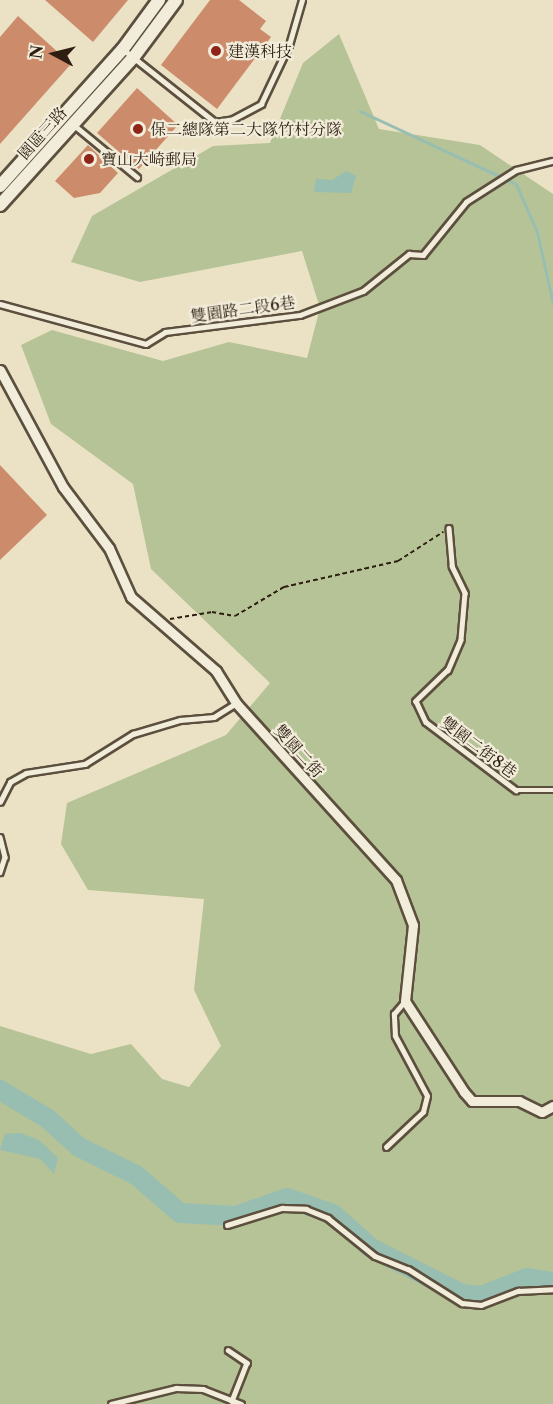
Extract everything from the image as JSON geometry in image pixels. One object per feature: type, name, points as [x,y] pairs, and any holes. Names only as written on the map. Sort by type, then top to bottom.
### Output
[{"type":"street","name":"園區三路","points":[[0,186],[123,49],[159,0]]},
{"type":"street","name":"園區三路","points":[[0,205],[133,58],[176,0]]},
{"type":"street","name":"雙園二街","points":[[0,370],[63,487],[109,548],[130,597],[162,621],[216,671],[236,703],[396,880],[413,926],[405,1000]]},
{"type":"street","points":[[405,1000],[472,1101],[519,1101],[542,1112],[553,1106]]},
{"type":"lane","points":[[123,49],[215,122],[232,119],[261,104],[292,37],[302,0]]},
{"type":"lane","points":[[63,115],[137,177]]},
{"type":"lane","name":"雙園路二段6巷","points":[[0,304],[146,344],[165,332],[300,315],[363,291],[409,254],[423,255],[466,202],[502,183],[511,174],[553,161]]},
{"type":"lane","name":"雙園二街8巷","points":[[449,528],[452,566],[465,593],[461,640],[448,670],[416,701],[426,722],[516,790],[553,790]]},
{"type":"lane","points":[[0,802],[10,782],[26,774],[85,764],[133,734],[180,720],[213,717],[236,703]]},
{"type":"lane","points":[[0,837],[4,857],[0,872]]},
{"type":"lane","points":[[386,1147],[423,1112],[427,1096],[395,1036],[394,1014],[405,1000]]},
{"type":"lane","points":[[228,1225],[282,1208],[306,1209],[328,1218],[375,1256],[408,1269],[462,1303],[481,1305],[518,1291],[553,1289]]},
{"type":"lane","points":[[228,1350],[247,1363],[232,1401]]},
{"type":"lane","points":[[111,1404],[176,1388],[203,1389],[241,1404]]},
{"type":"path","points":[[162,621],[212,612],[235,616],[284,586],[398,561],[449,528]]},
{"type":"green space","points":[[339,34],[379,129],[480,145],[553,194],[553,1404],[0,1404],[0,1026],[91,1054],[131,1044],[162,1079],[189,1087],[221,1046],[194,990],[204,899],[88,890],[61,844],[67,803],[226,735],[270,683],[151,569],[133,484],[51,424],[21,345],[52,330],[163,361],[229,342],[307,358],[320,308],[302,251],[140,282],[71,262],[92,216],[213,146],[270,143],[303,63]]},
{"type":"water","points":[[346,171],[356,176],[351,193],[314,192],[316,179],[332,180]]},
{"type":"water","points":[[20,1133],[39,1140],[58,1158],[54,1174],[40,1159],[0,1150],[5,1134]]},
{"type":"building","points":[[45,0],[128,0],[93,42]]},
{"type":"building","name":"建漢科技","points":[[210,0],[239,0],[266,21],[260,29],[271,37],[217,109],[161,65]]},
{"type":"building","points":[[18,16],[71,64],[0,144],[0,37]]},
{"type":"building","name":"保二總隊第二大隊竹村分隊","points":[[137,88],[178,125],[139,169],[97,133]]},
{"type":"building","name":"寶山大崎郵局","points":[[88,145],[118,173],[100,193],[74,198],[55,181]]},
{"type":"building","points":[[0,465],[47,515],[0,560]]},
{"type":"waterway","points":[[360,111],[516,184],[537,232],[553,304]]},
{"type":"waterway","points":[[0,1090],[48,1119],[79,1147],[136,1175],[180,1213],[236,1216],[287,1198],[333,1214],[371,1248],[462,1294],[481,1296],[527,1278],[553,1282]]},
{"type":"place","name":"建漢科技","points":[[216,51]]},
{"type":"place","name":"保二總隊第二大隊竹村分隊","points":[[138,129]]},
{"type":"place","name":"寶山大崎郵局","points":[[89,159]]}]
